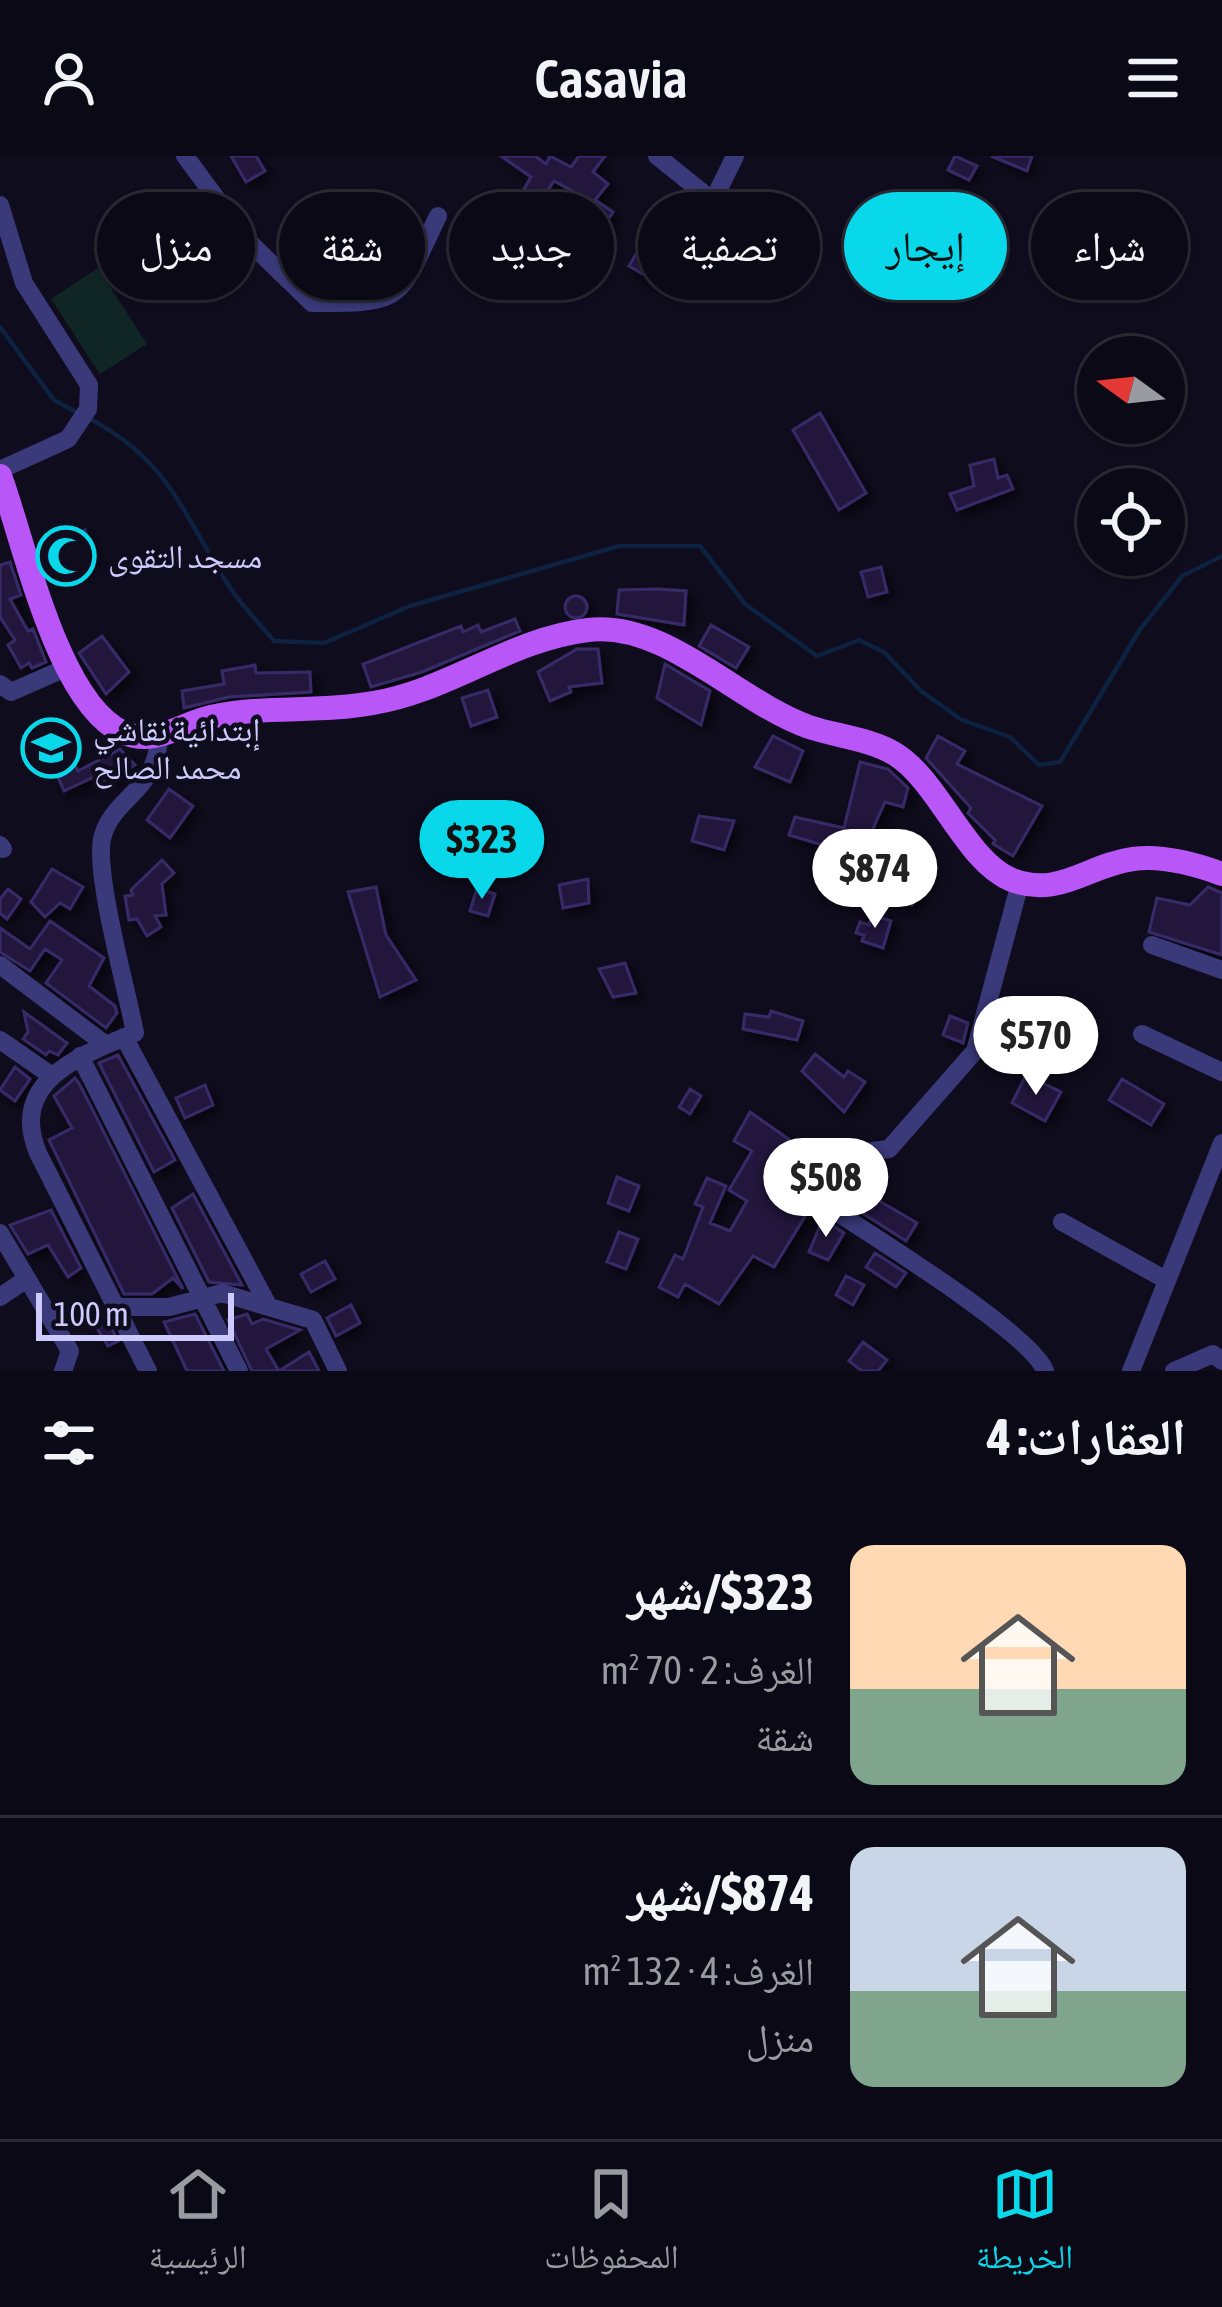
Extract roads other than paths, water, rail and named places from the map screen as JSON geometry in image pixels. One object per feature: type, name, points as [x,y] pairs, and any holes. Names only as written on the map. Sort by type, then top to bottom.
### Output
[{"type":"main road","points":[[0,473],[6,520],[68,667],[113,727],[128,735],[159,737],[208,718],[372,704],[559,635],[624,630],[657,642],[808,726],[896,754],[996,870],[1020,883],[1058,886],[1134,859],[1182,862],[1222,874]]},
{"type":"street","points":[[185,156],[248,241],[312,303],[379,304],[405,285],[438,216]]},
{"type":"street","points":[[657,156],[713,201],[735,156]]},
{"type":"street","points":[[0,205],[24,283],[89,386],[88,409],[68,439],[0,473]]},
{"type":"street","points":[[0,684],[11,692],[68,667]]},
{"type":"street","points":[[148,1371],[32,1140],[34,1099],[52,1076],[80,1056],[135,1033],[101,855],[103,835],[146,784],[158,759],[159,737]]},
{"type":"street","points":[[1020,883],[975,1051],[889,1149],[864,1152],[818,1200],[987,1316],[1041,1358],[1045,1371]]},
{"type":"street","points":[[1151,945],[1222,970]]},
{"type":"street","points":[[0,964],[115,1041],[269,1307]]},
{"type":"street","points":[[1142,1034],[1222,1072]]},
{"type":"street","points":[[0,1040],[52,1076]]},
{"type":"street","points":[[80,1056],[239,1371]]},
{"type":"street","points":[[1131,1371],[1222,1143]]},
{"type":"street","points":[[1062,1222],[1166,1280]]},
{"type":"street","points":[[0,1233],[70,1352],[63,1371]]},
{"type":"street","points":[[0,1295],[25,1280]]},
{"type":"street","points":[[116,1307],[169,1307],[222,1293],[313,1320],[338,1371]]},
{"type":"street","points":[[1174,1371],[1213,1354],[1222,1361]]},
{"type":"waterway","points":[[0,327],[54,400],[76,412]]},
{"type":"waterway","points":[[86,417],[114,433],[155,469],[232,591],[274,641],[324,643],[410,606],[619,546],[700,546],[745,604],[817,656],[859,640],[884,652],[921,691],[962,720],[1010,737],[1039,765],[1060,762],[1139,631],[1182,576],[1222,556]]},
{"type":"place","name":"مسجد التقوى","points":[[66,556]]},
{"type":"place","name":"إبتدائية نقاشي محمد الصالح","points":[[51,748]]}]
